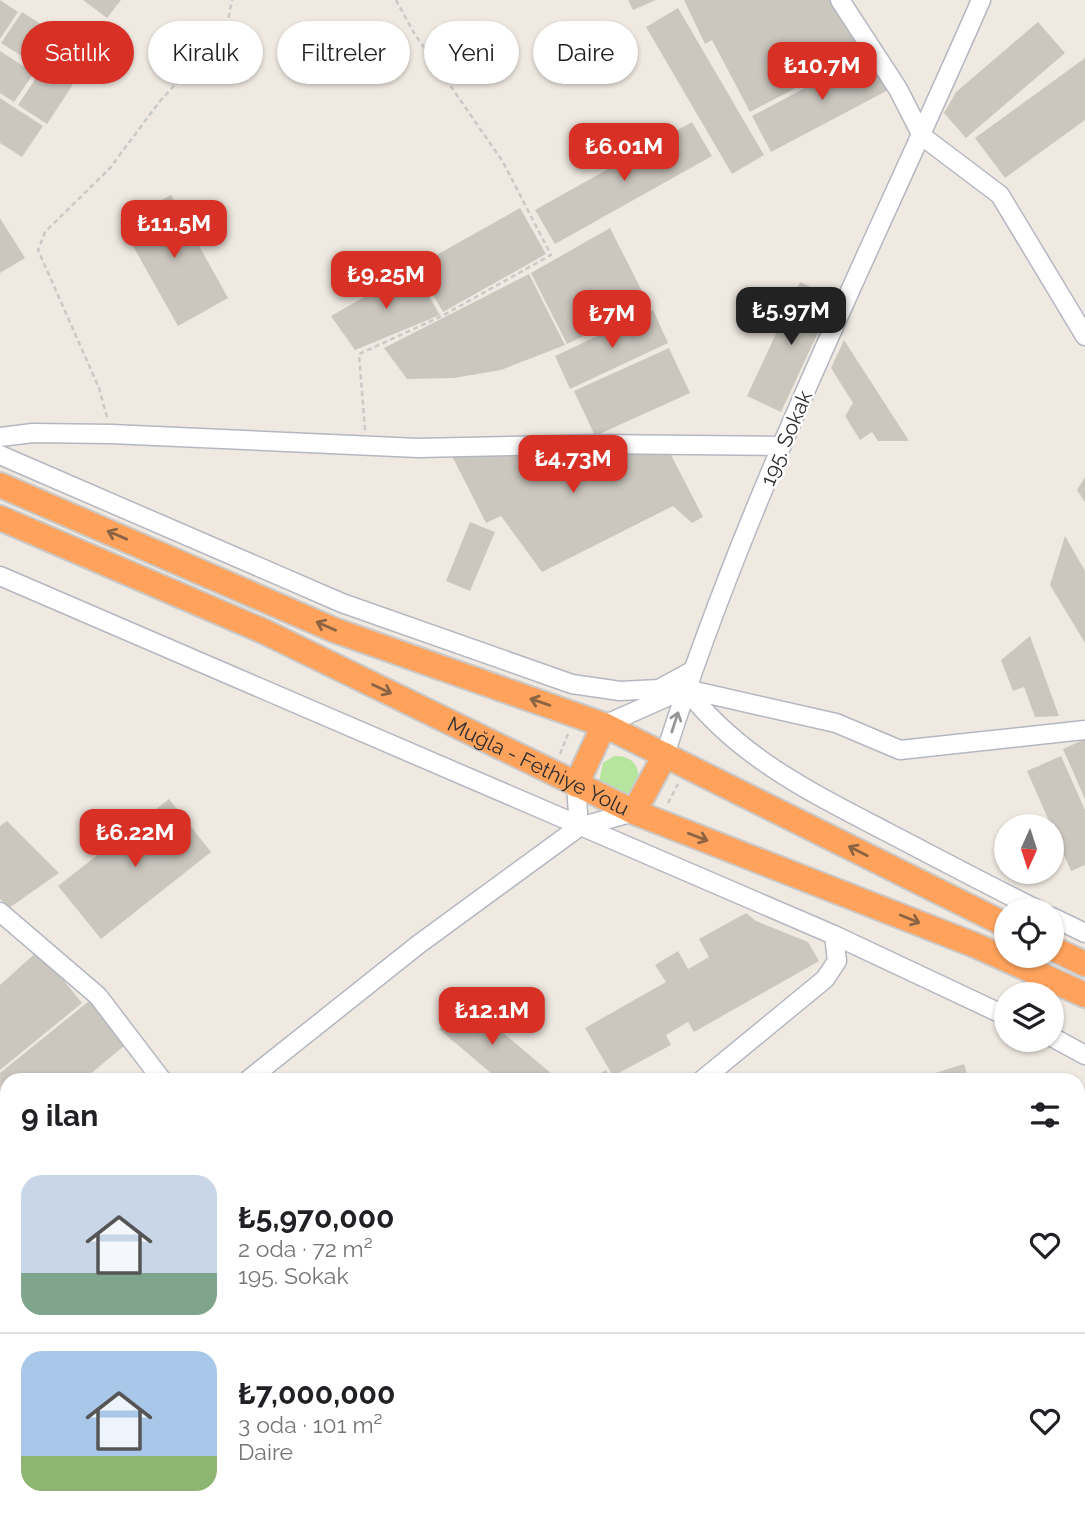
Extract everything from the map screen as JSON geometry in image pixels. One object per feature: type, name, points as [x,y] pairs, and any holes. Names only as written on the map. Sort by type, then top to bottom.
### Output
[{"type":"highway","points":[[0,485],[334,630],[604,725],[994,919]]},
{"type":"highway","name":"Muğla - Fethiye Yolu","points":[[0,518],[263,631],[634,812],[977,946],[1085,995]]},
{"type":"highway","points":[[576,785],[604,725]]},
{"type":"highway","points":[[634,812],[665,755]]},
{"type":"highway","points":[[1064,954],[1085,964]]},
{"type":"street","points":[[841,0],[898,89],[922,136],[1000,195],[1085,336]]},
{"type":"street","name":"195. Sokak","points":[[665,755],[692,671],[780,446],[981,0]]},
{"type":"street","points":[[0,437],[33,433],[111,434],[365,447],[594,444],[780,446]]},
{"type":"street","points":[[0,455],[342,603],[572,684],[620,691],[659,690],[692,671]]},
{"type":"street","points":[[0,576],[834,935],[994,1010]]},
{"type":"street","points":[[686,689],[709,720],[744,750],[799,786],[1015,898]]},
{"type":"street","points":[[604,725],[686,689],[836,723],[900,750],[1085,730]]},
{"type":"street","points":[[576,785],[579,827]]},
{"type":"street","points":[[257,1073],[419,944],[579,827],[634,812]]},
{"type":"street","points":[[0,912],[98,996],[157,1073]]},
{"type":"street","points":[[1064,922],[1085,933]]},
{"type":"street","points":[[711,1073],[825,979],[837,961],[834,935]]},
{"type":"street","points":[[1064,1044],[1085,1055]]},
{"type":"path","points":[[111,434],[99,388],[38,250],[45,232],[110,168],[160,101],[226,30],[232,0]]},
{"type":"path","points":[[365,447],[359,354],[442,316],[551,255],[503,162],[414,33],[396,0]]},
{"type":"path","points":[[551,773],[577,715]]},
{"type":"path","points":[[658,822],[687,766]]},
{"type":"green space","points":[[614,756],[629,759],[637,769],[639,780],[627,795],[599,782],[603,763]]},
{"type":"building","points":[[0,0],[18,12],[0,39]]},
{"type":"building","points":[[83,0],[121,0],[107,18]]},
{"type":"building","points":[[628,0],[656,0],[633,10]]},
{"type":"building","points":[[684,0],[837,0],[871,48],[750,112],[712,40],[705,44]]},
{"type":"building","points":[[678,8],[764,155],[732,174],[646,27]]},
{"type":"building","points":[[22,12],[36,21],[21,21],[21,56],[1,43]]},
{"type":"building","points":[[1038,22],[1065,53],[966,138],[944,113],[956,92]]},
{"type":"building","points":[[0,51],[21,65],[21,84],[26,84],[14,102],[0,93]]},
{"type":"building","points":[[873,52],[892,88],[771,152],[752,116]]},
{"type":"building","points":[[1085,58],[1085,120],[1005,178],[975,138]]},
{"type":"building","points":[[32,84],[73,84],[47,124],[18,105]]},
{"type":"building","points":[[0,98],[43,126],[22,157],[0,143]]},
{"type":"building","points":[[692,122],[712,156],[555,244],[535,210]]},
{"type":"building","points":[[171,195],[228,298],[178,326],[120,223]]},
{"type":"building","points":[[520,208],[546,254],[443,312],[417,266]]},
{"type":"building","points":[[0,218],[25,258],[0,273]]},
{"type":"building","points":[[610,228],[649,305],[567,344],[531,273]]},
{"type":"building","points":[[413,269],[440,315],[355,350],[331,316]]},
{"type":"building","points":[[529,274],[565,345],[501,370],[454,378],[407,379],[384,348]]},
{"type":"building","points":[[800,282],[834,298],[781,412],[747,396]]},
{"type":"building","points":[[653,310],[668,343],[570,389],[555,356]]},
{"type":"building","points":[[844,340],[909,441],[878,441],[872,432],[860,440],[845,416],[853,403],[831,368]]},
{"type":"building","points":[[669,348],[690,393],[595,436],[574,391]]},
{"type":"building","points":[[449,450],[669,451],[703,517],[692,523],[673,506],[542,572],[501,516],[486,523]]},
{"type":"building","points":[[1085,477],[1085,502],[1077,490]]},
{"type":"building","points":[[470,522],[495,532],[470,591],[446,581]]},
{"type":"building","points":[[1065,536],[1085,571],[1085,643],[1050,585]]},
{"type":"building","points":[[1030,636],[1059,716],[1035,717],[1024,687],[1013,691],[1001,660]]},
{"type":"building","points":[[1085,739],[1085,799],[1063,749]]},
{"type":"building","points":[[1061,756],[1085,810],[1085,865],[1071,871],[1064,855],[1064,814],[1046,814],[1027,771]]},
{"type":"building","points":[[169,799],[211,852],[101,939],[58,886]]},
{"type":"building","points":[[7,821],[59,873],[9,908],[0,899],[0,826]]},
{"type":"building","points":[[746,913],[756,921],[808,942],[819,961],[694,1032],[688,1022],[666,1035],[671,1045],[619,1073],[611,1073],[585,1028],[666,982],[655,965],[678,951],[688,969],[709,957],[699,939]]},
{"type":"building","points":[[39,950],[82,1003],[0,1070],[0,985]]},
{"type":"building","points":[[94,997],[130,1041],[91,1073],[0,1073]]},
{"type":"building","points":[[464,1000],[551,1073],[491,1073],[439,1029]]},
{"type":"building","points":[[964,1064],[967,1073],[935,1073]]}]
